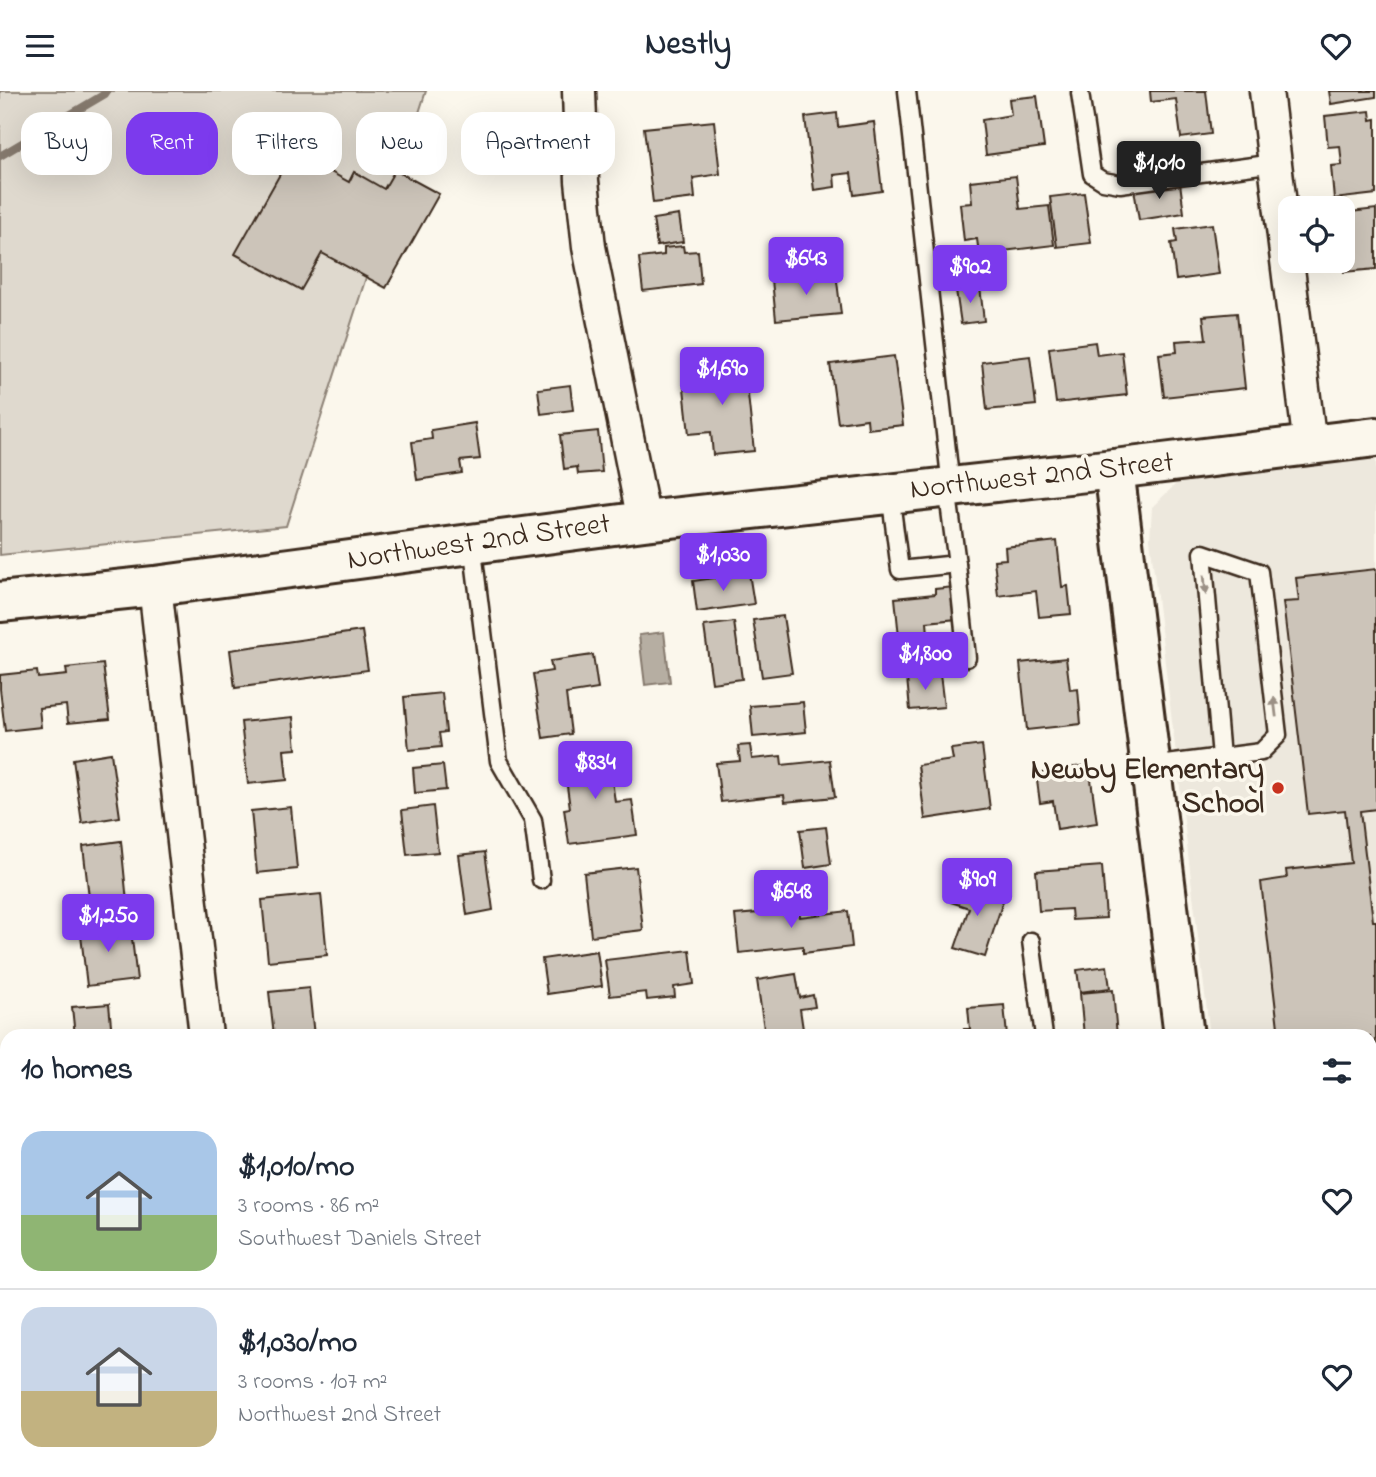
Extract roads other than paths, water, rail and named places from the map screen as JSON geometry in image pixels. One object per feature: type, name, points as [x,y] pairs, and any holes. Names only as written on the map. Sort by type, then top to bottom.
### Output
[{"type":"main road","name":"Northwest 2nd Street","points":[[0,603],[155,586],[644,521],[1376,437]]},
{"type":"main road","points":[[1114,469],[1183,1029]]},
{"type":"street","points":[[579,91],[582,181],[589,247],[644,521]]},
{"type":"street","points":[[1266,91],[1311,446]]},
{"type":"street","points":[[155,586],[205,1029]]},
{"type":"lane","points":[[907,91],[967,657]]},
{"type":"lane","points":[[1080,93],[1093,174],[1103,181],[1120,184],[1275,163]]},
{"type":"lane","points":[[890,493],[900,571],[957,563]]},
{"type":"lane","points":[[472,543],[499,761],[533,820],[541,880]]},
{"type":"lane","points":[[1151,767],[1261,752],[1278,735],[1259,572],[1203,553],[1221,757]]},
{"type":"lane","points":[[1031,941],[1043,1029]]},
{"type":"waterway","points":[[0,156],[107,91]]},
{"type":"place","name":"Newby Elementary School","points":[[1278,788]]}]
